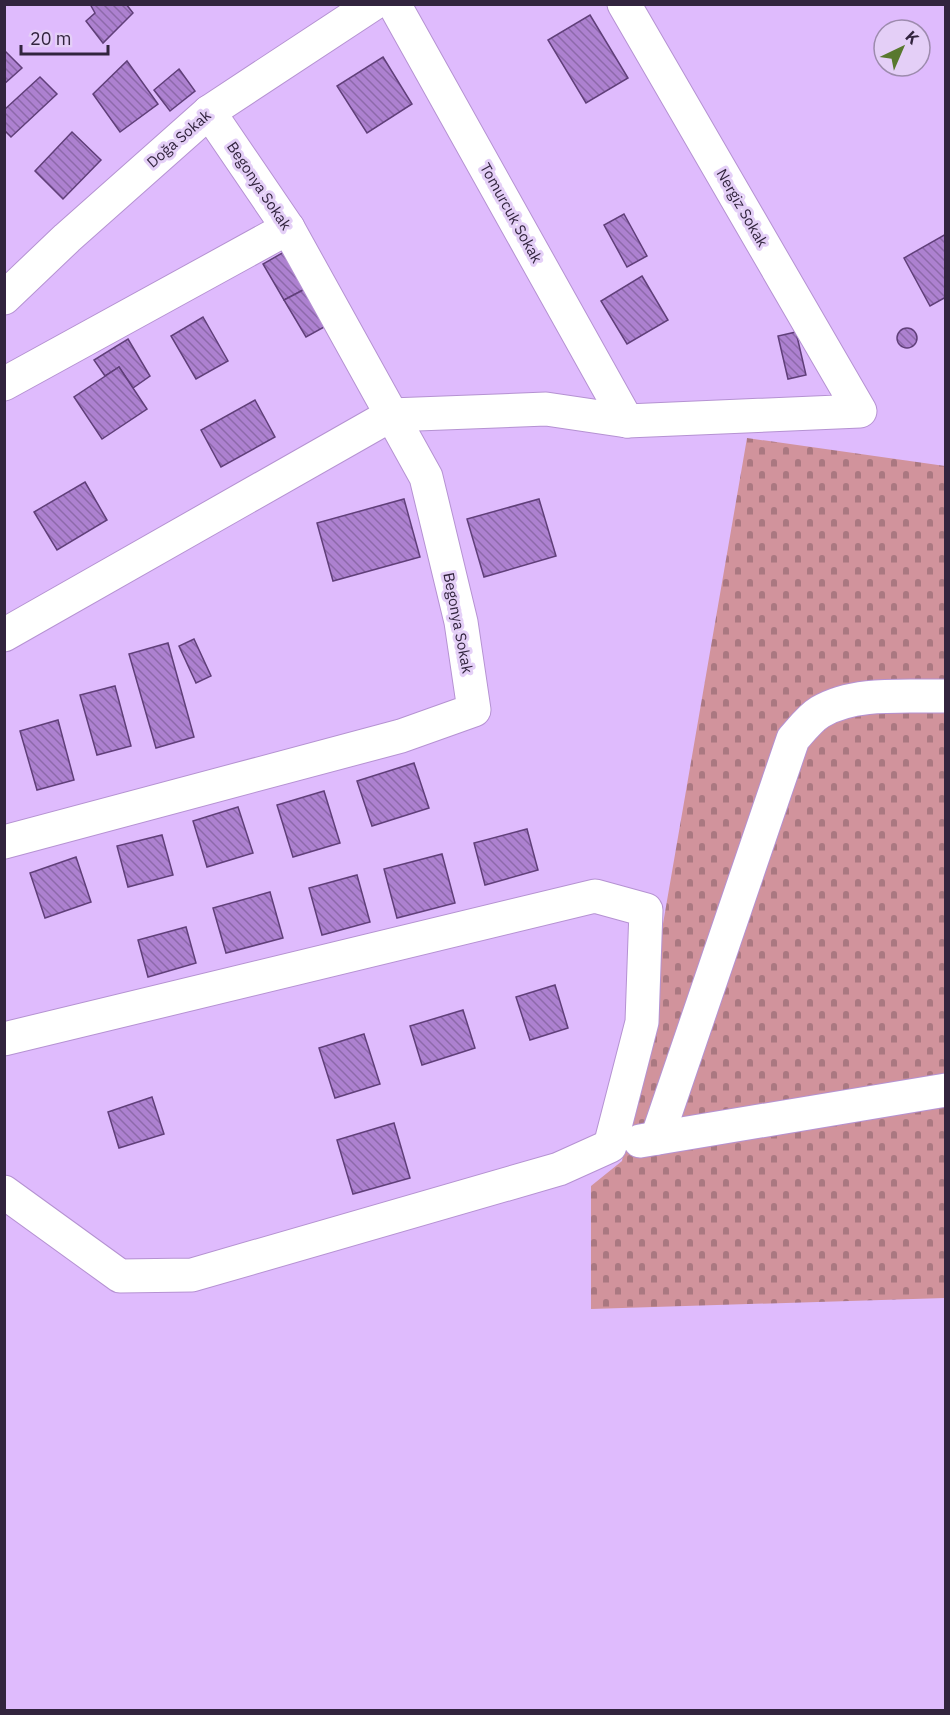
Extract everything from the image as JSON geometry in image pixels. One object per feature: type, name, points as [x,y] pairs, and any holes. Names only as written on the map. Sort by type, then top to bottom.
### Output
[{"type":"street","name":"Doğa Sokak","points":[[4,298],[67,238],[208,112],[373,4]]},
{"type":"street","name":"Tomurcuk Sokak","points":[[394,4],[627,421]]},
{"type":"street","name":"Nergiz Sokak","points":[[624,4],[860,411],[627,421]]},
{"type":"street","name":"Begonya Sokak","points":[[4,842],[401,736],[474,710],[461,622],[426,477],[288,228],[208,112]]},
{"type":"street","points":[[4,384],[288,228]]},
{"type":"street","points":[[4,634],[392,415],[546,409],[627,421]]},
{"type":"street","points":[[657,1138],[793,739],[819,712],[838,705],[869,698],[945,696]]},
{"type":"street","points":[[4,1039],[595,896],[646,910],[642,1022],[610,1146]]},
{"type":"street","points":[[4,1192],[120,1276],[192,1275],[559,1169],[610,1146],[945,1090]]},
{"type":"green space","points":[[747,438],[945,466],[945,1298],[591,1309],[591,1186],[622,1161]]},
{"type":"building","points":[[90,4],[126,4],[133,13],[103,43],[86,21],[95,13]]},
{"type":"building","points":[[590,15],[628,78],[586,103],[548,40]]},
{"type":"building","points":[[4,50],[22,68],[4,84]]},
{"type":"building","points":[[383,57],[412,104],[367,133],[337,86]]},
{"type":"building","points":[[127,61],[158,104],[120,132],[93,94]]},
{"type":"building","points":[[179,69],[195,91],[170,111],[154,90]]},
{"type":"building","points":[[40,77],[57,94],[11,137],[4,130],[4,110]]},
{"type":"building","points":[[72,132],[101,160],[63,199],[35,171]]},
{"type":"building","points":[[624,214],[647,256],[627,267],[604,225]]},
{"type":"building","points":[[946,234],[946,297],[930,306],[904,258]]},
{"type":"building","points":[[284,252],[305,289],[284,300],[263,264]]},
{"type":"building","points":[[642,276],[668,320],[627,344],[601,301]]},
{"type":"building","points":[[305,289],[326,326],[306,337],[284,300]]},
{"type":"building","points":[[203,317],[228,361],[196,379],[171,336]]},
{"type":"building","points":[[903,328],[911,328],[917,334],[917,342],[911,348],[903,348],[897,342],[897,334]]},
{"type":"building","points":[[796,332],[806,375],[788,379],[778,336]]},
{"type":"building","points":[[128,339],[150,376],[133,388],[119,367],[105,376],[94,360]]},
{"type":"building","points":[[119,367],[147,409],[102,439],[74,397]]},
{"type":"building","points":[[255,400],[275,437],[221,467],[201,430]]},
{"type":"building","points":[[85,482],[107,520],[57,550],[34,512]]},
{"type":"building","points":[[404,499],[420,557],[333,581],[317,523]]},
{"type":"building","points":[[539,499],[556,556],[484,577],[467,519]]},
{"type":"building","points":[[194,639],[211,676],[196,683],[179,646]]},
{"type":"building","points":[[168,643],[194,737],[156,748],[129,654]]},
{"type":"building","points":[[115,686],[131,746],[97,755],[80,695]]},
{"type":"building","points":[[58,720],[74,780],[37,790],[20,731]]},
{"type":"building","points":[[414,763],[429,808],[372,826],[357,781]]},
{"type":"building","points":[[324,791],[340,843],[293,857],[277,805]]},
{"type":"building","points":[[238,807],[253,853],[207,867],[193,821]]},
{"type":"building","points":[[527,829],[538,870],[485,885],[474,843]]},
{"type":"building","points":[[162,835],[173,875],[128,887],[117,846]]},
{"type":"building","points":[[442,854],[455,903],[397,918],[384,869]]},
{"type":"building","points":[[76,857],[91,902],[45,918],[30,873]]},
{"type":"building","points":[[357,875],[370,922],[322,935],[309,888]]},
{"type":"building","points":[[270,892],[283,938],[226,953],[213,908]]},
{"type":"building","points":[[186,927],[196,963],[148,977],[138,940]]},
{"type":"building","points":[[555,985],[568,1028],[530,1040],[516,997]]},
{"type":"building","points":[[463,1010],[475,1048],[422,1065],[410,1026]]},
{"type":"building","points":[[364,1034],[380,1084],[335,1098],[319,1048]]},
{"type":"building","points":[[152,1097],[164,1134],[119,1148],[108,1112]]},
{"type":"building","points":[[394,1123],[410,1178],[353,1194],[337,1140]]}]
